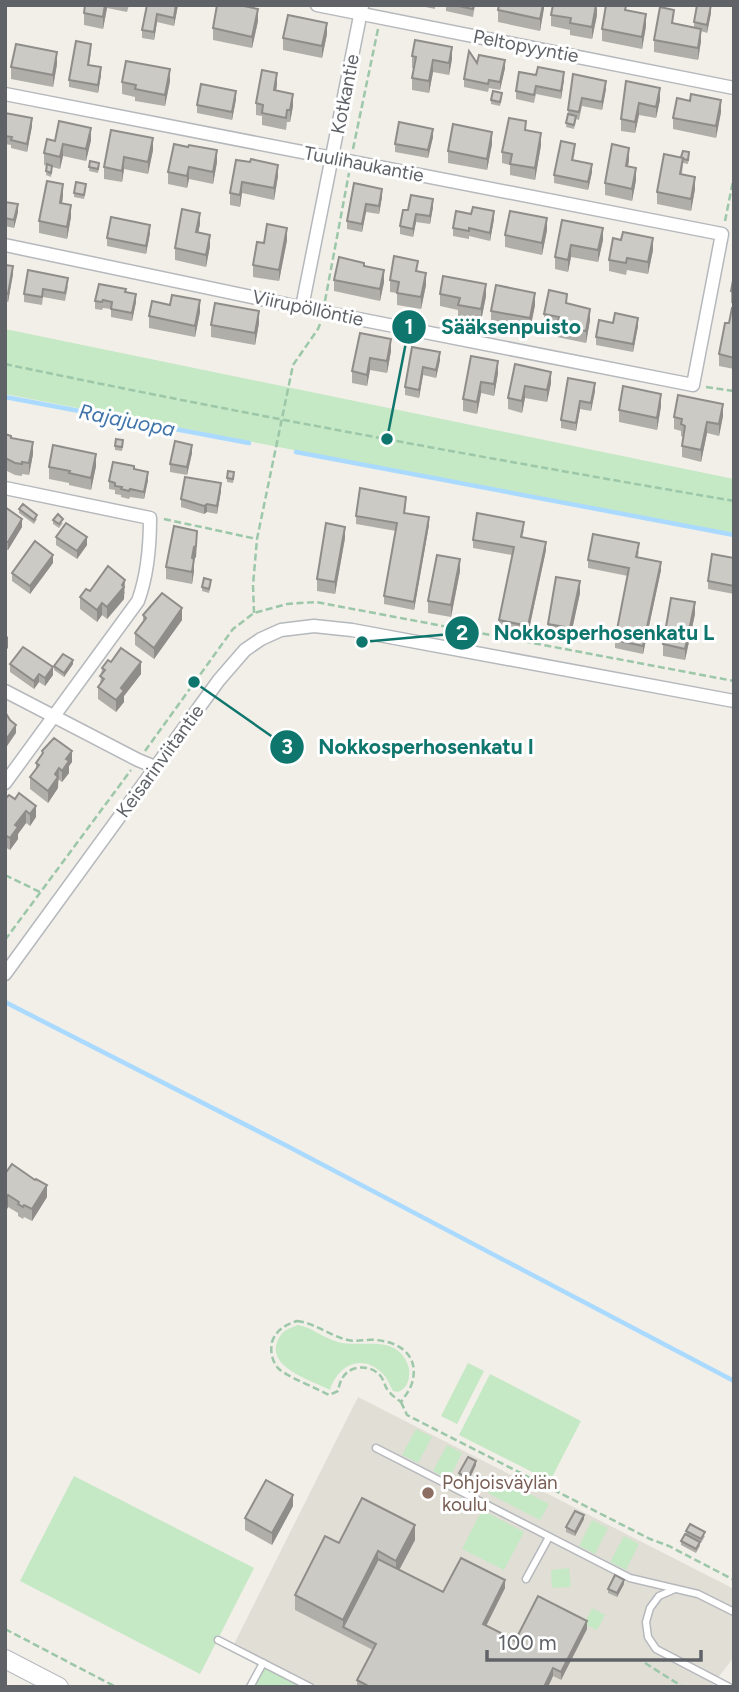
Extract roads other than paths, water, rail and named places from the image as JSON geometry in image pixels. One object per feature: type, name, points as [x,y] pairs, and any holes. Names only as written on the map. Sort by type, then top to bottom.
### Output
[{"type":"main road","points":[[5,1659],[59,1687]]},
{"type":"street","name":"Peltopyyntie","points":[[317,5],[361,9],[734,88]]},
{"type":"street","name":"Kotkantie","points":[[302,307],[361,9]]},
{"type":"street","name":"Tuulihaukantie","points":[[5,94],[722,234],[693,385]]},
{"type":"street","name":"Viirupöllöntie","points":[[5,245],[693,385]]},
{"type":"street","points":[[5,488],[150,518],[150,545],[144,586],[138,601],[5,783]]},
{"type":"street","name":"Keisarinviitantie","points":[[5,974],[219,680],[245,650],[281,630],[314,626],[352,630],[734,701]]},
{"type":"street","points":[[5,691],[155,767]]},
{"type":"lane","points":[[376,1448],[630,1578],[698,1594],[734,1612]]},
{"type":"lane","points":[[526,1579],[549,1537]]},
{"type":"lane","points":[[675,1588],[659,1596],[650,1608],[646,1622],[648,1637],[656,1649],[729,1687]]},
{"type":"lane","points":[[218,1640],[310,1687]]},
{"type":"lane","points":[[250,1687],[263,1663]]},
{"type":"waterway","name":"Rajajuopa","points":[[5,397],[249,443]]},
{"type":"waterway","points":[[296,452],[734,535]]},
{"type":"waterway","points":[[5,1002],[291,1148],[734,1381]]},
{"type":"place","name":"Sääksenpuisto","points":[[387,439]]},
{"type":"place","name":"Nokkosperhosenkatu L","points":[[362,642]]},
{"type":"place","name":"Nokkosperhosenkatu I","points":[[194,682]]},
{"type":"place","name":"Pohjoisväylän koulu","points":[[428,1493]]}]
